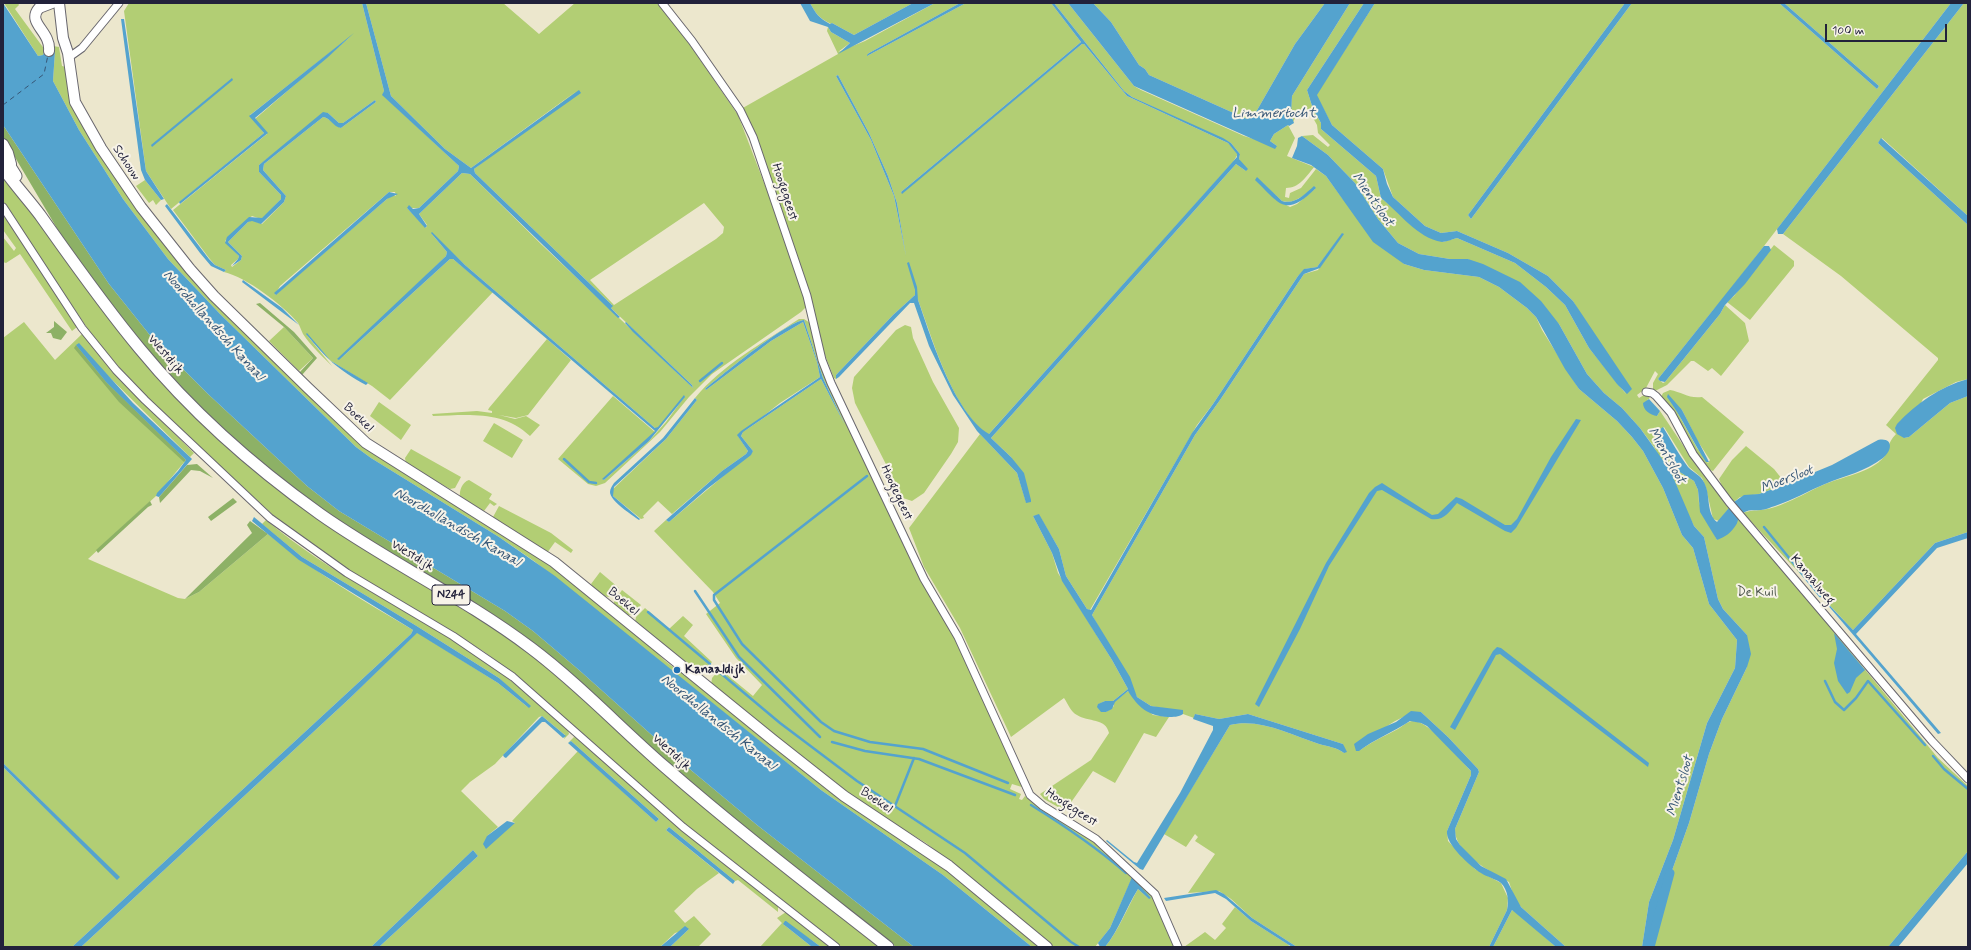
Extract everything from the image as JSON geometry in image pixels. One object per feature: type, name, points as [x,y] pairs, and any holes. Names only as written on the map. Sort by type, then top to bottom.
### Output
[{"type":"main road","name":"Westdijk","points":[[3,155],[8,168],[21,190],[109,310],[141,350],[172,386],[246,456],[320,514],[385,557],[480,612],[532,649],[581,690],[712,807],[888,947]]},
{"type":"street","points":[[49,50],[48,39],[36,22],[35,16],[38,8],[52,3]]},
{"type":"street","name":"Schouw","points":[[59,3],[63,38],[76,102],[89,129],[141,207],[192,268]]},
{"type":"street","points":[[68,58],[82,48],[119,3]]},
{"type":"street","name":"Hoogegeest","points":[[662,3],[692,40],[743,116],[761,160],[775,206],[807,296],[822,360],[924,579],[958,636],[1030,795],[1043,806],[1096,839],[1155,894],[1178,947]]},
{"type":"street","name":"Westdijk","points":[[3,144],[8,153],[8,168]]},
{"type":"street","points":[[3,207],[82,328],[116,370],[145,400],[270,518],[347,574],[453,636],[513,677],[683,827],[836,947]]},
{"type":"street","name":"Boekel","points":[[192,268],[214,296],[366,443],[554,562],[778,745],[844,796],[949,866],[1047,947]]},
{"type":"street","name":"Kanaalweg","points":[[1646,392],[1652,393],[1656,396],[1671,414],[1693,454],[1729,502],[1932,741],[1968,779]]},
{"type":"green space","points":[[4,3],[18,3],[19,5],[15,9],[45,50],[43,55],[38,56]]},
{"type":"green space","points":[[129,3],[362,3],[384,91],[383,95],[459,166],[458,171],[419,208],[407,208],[426,228],[427,225],[419,214],[462,173],[470,174],[542,245],[693,388],[692,385],[611,308],[612,305],[475,173],[474,169],[578,90],[471,168],[445,149],[391,96],[366,3],[503,3],[539,34],[575,3],[657,3],[681,32],[738,115],[771,201],[805,300],[806,307],[712,374],[689,397],[660,432],[605,483],[596,486],[588,484],[558,459],[613,396],[655,432],[603,479],[604,480],[649,441],[666,422],[685,396],[658,428],[655,428],[465,265],[431,233],[447,252],[446,256],[339,360],[450,259],[453,259],[493,292],[390,400],[372,386],[331,361],[306,334],[332,366],[310,343],[303,334],[298,323],[274,300],[243,280],[224,272],[226,270],[215,265],[173,210],[267,134],[255,119],[351,36],[250,115],[264,133],[171,209],[146,171],[124,11]],"holes":[[[375,100],[376,102],[341,128],[323,117],[264,164],[263,170],[286,196],[284,202],[262,224],[252,220],[248,222],[228,242],[242,256],[241,260],[232,267],[231,265],[238,259],[239,256],[225,241],[252,216],[261,219],[264,217],[281,199],[281,195],[259,172],[259,165],[328,113],[339,123],[343,123]],[[389,192],[395,192],[396,196],[393,195],[387,199],[275,295],[280,286]],[[704,203],[724,227],[723,233],[716,239],[614,305],[590,280]]]},
{"type":"green space","points":[[810,3],[913,3],[854,35],[821,18]]},
{"type":"green space","points":[[935,3],[960,3],[869,53],[867,56],[966,3],[1051,3],[1081,42],[901,193],[1082,44],[1084,44],[1127,96],[1228,143],[1238,154],[1233,162],[988,435],[975,423],[964,409],[945,373],[918,300],[907,263],[915,290],[915,295],[893,315],[836,375],[836,379],[834,378],[817,335],[741,109],[838,54],[827,31],[828,27],[831,32],[850,43],[838,52],[865,41]],"holes":[[[838,75],[869,133],[888,176],[897,203],[906,256],[894,196],[871,140],[836,76]]]},
{"type":"green space","points":[[1054,3],[1068,3],[1134,86],[1141,90],[1244,136],[1277,146],[1270,141],[1274,134],[1288,125],[1295,138],[1287,156],[1314,167],[1298,184],[1291,188],[1286,188],[1285,197],[1289,198],[1290,193],[1301,188],[1316,169],[1326,176],[1342,198],[1404,264],[1424,270],[1479,277],[1499,287],[1527,308],[1536,317],[1542,330],[1579,389],[1617,421],[1643,451],[1663,488],[1682,535],[1693,548],[1709,604],[1737,640],[1735,668],[1707,723],[1673,840],[1649,902],[1642,947],[1566,947],[1521,907],[1515,900],[1509,882],[1475,861],[1467,854],[1460,846],[1456,838],[1455,829],[1479,772],[1478,769],[1448,737],[1421,712],[1403,717],[1387,726],[1359,751],[1406,723],[1413,721],[1420,723],[1435,733],[1471,771],[1471,775],[1447,831],[1448,841],[1475,869],[1501,883],[1508,898],[1507,910],[1489,947],[1297,947],[1252,918],[1231,899],[1219,891],[1188,893],[1215,854],[1195,841],[1198,837],[1195,834],[1186,847],[1164,834],[1230,725],[1242,723],[1275,728],[1319,744],[1335,748],[1344,753],[1343,744],[1248,714],[1219,719],[1195,714],[1194,718],[1183,714],[1183,712],[1151,706],[1137,697],[1092,615],[1195,435],[1304,274],[1318,270],[1343,233],[1317,267],[1305,269],[1298,276],[1213,404],[1197,425],[1090,610],[1087,609],[1066,576],[1059,549],[1039,515],[1033,516],[1052,553],[1058,573],[1112,660],[1128,689],[1113,701],[1105,701],[1099,704],[1106,712],[1114,706],[1114,702],[1128,691],[1153,715],[1169,717],[1156,737],[1144,733],[1115,783],[1093,771],[1065,811],[1044,799],[1040,794],[1091,760],[1109,733],[1107,728],[1100,723],[1075,714],[1064,698],[1011,737],[960,628],[924,567],[909,528],[980,434],[1017,473],[1026,502],[1031,502],[1011,457],[991,438],[1236,164],[1246,171],[1239,159],[1240,154],[1231,143],[1132,97],[1124,91]],"holes":[[[1257,178],[1282,201],[1287,202],[1296,200],[1316,188],[1297,204],[1290,207],[1275,199]]]},
{"type":"green space","points":[[1093,3],[1325,3],[1295,44],[1256,112],[1247,119],[1149,75],[1145,69],[1139,65],[1111,22]]},
{"type":"green space","name":"De Kuil","points":[[1350,3],[1364,3],[1307,90],[1313,109],[1321,123],[1321,129],[1376,176],[1381,198],[1411,225],[1443,242],[1457,238],[1515,263],[1546,287],[1565,305],[1589,348],[1626,394],[1573,301],[1548,276],[1508,253],[1457,231],[1441,233],[1425,226],[1393,197],[1383,169],[1332,125],[1316,95],[1375,3],[1625,3],[1468,215],[1471,219],[1632,3],[1779,3],[1877,89],[1879,86],[1784,3],[1951,3],[1724,298],[1658,379],[1663,383],[1665,382],[1720,314],[1725,305],[1745,323],[1749,341],[1721,376],[1712,368],[1708,371],[1694,361],[1691,361],[1667,385],[1655,391],[1653,390],[1653,383],[1658,374],[1655,371],[1646,388],[1637,395],[1639,398],[1644,395],[1650,395],[1649,399],[1647,400],[1657,416],[1660,411],[1697,466],[1730,507],[1719,521],[1713,519],[1706,488],[1702,478],[1689,467],[1664,427],[1656,432],[1675,469],[1694,481],[1698,490],[1699,503],[1717,540],[1739,517],[1938,758],[1968,786],[1968,851],[1888,947],[1651,947],[1655,925],[1669,879],[1689,823],[1709,754],[1722,719],[1747,667],[1747,635],[1723,609],[1718,599],[1704,537],[1694,526],[1654,447],[1640,428],[1622,408],[1604,393],[1587,374],[1559,324],[1468,259],[1450,259],[1419,254],[1398,243],[1378,219],[1355,183],[1328,155],[1302,136],[1313,135],[1328,147],[1330,145],[1318,133],[1317,125],[1308,109],[1296,116],[1293,122],[1291,109],[1292,96]]},
{"type":"green space","points":[[1964,3],[1968,3],[1968,216],[1882,138],[1878,143],[1968,225],[1968,379],[1956,382],[1923,399],[1904,438],[1909,437],[1950,403],[1968,396],[1968,532],[1935,543],[1853,630],[1743,513],[1769,509],[1793,500],[1830,482],[1863,471],[1878,462],[1884,457],[1891,440],[1896,434],[1886,425],[1938,360],[1938,358],[1841,276],[1783,234]]},
{"type":"green space","points":[[53,46],[59,47],[62,66],[66,67],[68,92],[72,103],[132,200],[328,413],[573,581],[653,647],[668,664],[680,670],[801,768],[940,865],[1043,947],[1032,947],[943,875],[821,790],[534,561],[499,537],[371,458],[356,447],[220,314],[168,259],[123,199],[79,130],[53,81],[55,51]]},
{"type":"green space","points":[[3,125],[109,284],[153,339],[208,394],[307,486],[339,511],[505,611],[533,631],[692,771],[757,825],[914,947],[896,947],[715,804],[577,681],[323,512],[248,454],[193,401],[124,324],[71,252],[3,137]]},
{"type":"green space","points":[[3,173],[168,387],[474,614],[529,651],[883,947],[842,947],[685,824],[514,674],[483,651],[329,558],[273,515],[156,407],[118,366],[90,332],[3,203]]},
{"type":"green space","points":[[145,180],[161,200],[156,205],[153,200],[149,203],[136,186]]},
{"type":"green space","points":[[3,214],[77,327],[72,331],[20,254],[6,263],[3,262],[3,237],[14,251],[16,248],[3,230]]},
{"type":"green space","points":[[1774,245],[1794,261],[1794,266],[1750,320],[1727,302],[1734,296]]},
{"type":"green space","points":[[260,303],[294,332],[317,358],[302,375],[299,373],[313,358],[284,327],[256,304]]},
{"type":"green space","points":[[799,319],[804,319],[810,323],[824,370],[911,561],[923,584],[949,626],[1025,788],[1012,784],[1010,789],[1021,794],[1019,799],[1022,800],[1025,796],[1100,846],[1155,897],[1175,947],[1105,947],[1119,926],[1138,889],[1149,899],[1132,878],[1110,928],[1095,947],[1054,947],[926,843],[862,804],[711,685],[712,678],[720,669],[753,696],[762,685],[736,658],[706,614],[720,603],[713,592],[654,531],[666,520],[669,522],[753,451],[741,436],[743,432],[738,436],[748,451],[746,454],[722,471],[672,514],[658,501],[643,516],[644,518],[641,519],[613,496],[613,489],[666,439],[697,400],[695,398],[718,375],[744,355]],"holes":[[[804,320],[823,378],[845,425],[821,379],[744,432],[780,403],[820,377],[817,362],[803,322],[771,341],[706,390],[705,389],[769,339],[795,323]]]},
{"type":"green space","points":[[54,321],[67,332],[61,340],[53,338],[51,333],[46,333],[54,327]]},
{"type":"green space","points":[[24,322],[55,360],[82,334],[125,385],[194,453],[190,457],[77,345],[186,460],[156,496],[88,559],[178,598],[185,599],[199,592],[268,534],[285,548],[321,573],[413,630],[411,634],[72,947],[3,947],[3,767],[117,879],[119,877],[3,763],[3,338]]},
{"type":"green space","points":[[905,325],[911,327],[913,338],[933,382],[959,428],[958,442],[951,454],[924,493],[912,501],[903,498],[855,403],[852,388],[854,377],[896,330]]},
{"type":"green space","points":[[284,327],[313,358],[299,371],[269,341]]},
{"type":"green space","points":[[547,339],[571,360],[528,415],[516,418],[499,415],[515,419],[526,416],[540,425],[530,436],[508,422],[496,418],[472,415],[433,416],[432,414],[477,411],[492,413],[492,411],[488,410],[489,408]]},
{"type":"green space","points":[[76,345],[106,382],[186,460],[184,462],[119,402],[74,348]]},
{"type":"green space","points":[[1670,390],[1689,396],[1702,397],[1744,432],[1713,471],[1705,468],[1661,397],[1663,393]],"holes":[[[1674,406],[1682,410],[1697,440],[1710,460],[1708,463],[1697,448]]]},
{"type":"green space","points":[[379,402],[411,425],[401,440],[370,416]]},
{"type":"green space","points":[[494,423],[523,440],[512,458],[483,441]]},
{"type":"green space","points":[[1746,446],[1774,469],[1786,484],[1759,494],[1740,497],[1734,502],[1723,489],[1719,479],[1732,460]]},
{"type":"green space","points":[[411,449],[461,477],[455,488],[450,489],[406,464],[405,458]]},
{"type":"green space","points":[[197,464],[213,478],[200,471],[191,470],[160,503],[159,497],[187,465]]},
{"type":"green space","points":[[469,480],[492,494],[489,499],[497,504],[494,506],[490,503],[484,511],[460,497],[460,492],[464,483]]},
{"type":"green space","points":[[233,498],[237,502],[211,521],[208,517]]},
{"type":"green space","points":[[150,501],[152,505],[98,553],[96,550]]},
{"type":"green space","points":[[499,506],[551,533],[573,550],[571,553],[555,542],[547,553],[493,517]]},
{"type":"green space","points":[[266,520],[317,558],[479,657],[525,692],[568,730],[569,734],[564,739],[565,735],[542,716],[539,717],[495,764],[470,782],[461,791],[498,827],[487,836],[515,823],[512,821],[578,751],[656,822],[659,819],[571,741],[568,743],[574,737],[581,740],[778,905],[778,912],[738,880],[735,881],[669,827],[666,830],[719,873],[697,889],[674,911],[685,923],[694,916],[711,934],[698,947],[670,947],[689,929],[675,933],[660,947],[379,947],[478,856],[473,850],[371,947],[81,947],[349,699],[417,632],[498,683],[529,708],[499,678],[302,557],[262,524]]},
{"type":"green space","points":[[250,521],[268,534],[199,592],[185,599],[252,533],[247,525]]},
{"type":"green space","points":[[600,572],[619,588],[610,597],[599,593],[591,584]]},
{"type":"green space","points":[[622,590],[641,605],[634,613],[627,616],[614,604]]},
{"type":"green space","points":[[645,608],[669,629],[683,616],[693,625],[684,636],[712,662],[704,672],[698,673],[635,622],[636,617]]},
{"type":"green space","points":[[1235,907],[1251,921],[1289,945],[1288,947],[1184,947],[1205,932],[1215,940],[1226,928],[1222,924]]},
{"type":"green space","points":[[1512,910],[1519,914],[1556,947],[1493,947]]},
{"type":"green space","points":[[786,912],[832,947],[821,947],[783,924],[812,947],[760,947],[782,923],[777,918]]},
{"type":"water","name":"Noordhollandsch Kanaal","points":[[3,3],[38,56],[43,55],[45,50],[55,51],[53,81],[79,130],[123,199],[168,259],[220,314],[356,447],[371,458],[499,537],[555,576],[821,790],[943,875],[1032,947],[914,947],[757,825],[692,771],[533,631],[505,611],[339,511],[307,486],[208,394],[153,339],[109,284],[3,125]]},
{"type":"water","points":[[362,3],[366,3],[391,96],[445,149],[471,168],[579,90],[581,93],[474,169],[475,173],[613,306],[611,308],[620,317],[618,318],[470,174],[462,173],[419,214],[427,226],[425,228],[407,208],[409,205],[413,209],[419,208],[458,171],[459,166],[382,95],[384,91]]},
{"type":"water","points":[[800,3],[810,3],[820,18],[854,35],[913,3],[935,3],[838,54],[850,43],[831,32],[828,27],[810,21]]},
{"type":"water","points":[[960,3],[966,3],[867,56],[869,53]]},
{"type":"water","points":[[1051,3],[1054,3],[1124,91],[1132,97],[1231,143],[1240,154],[1239,159],[1248,169],[1246,171],[1236,164],[991,438],[1011,457],[1024,473],[1031,500],[1031,502],[1026,503],[1017,473],[977,431],[953,395],[929,346],[914,303],[910,303],[836,379],[836,375],[893,315],[915,295],[915,290],[907,263],[909,262],[917,287],[918,300],[945,373],[965,409],[976,424],[989,434],[1237,157],[1237,154],[1228,143],[1127,96],[1084,44],[1082,44],[902,194],[901,192],[1081,42]]},
{"type":"water","name":"Limmertocht","points":[[1068,3],[1093,3],[1111,22],[1139,65],[1145,69],[1149,75],[1247,119],[1256,112],[1295,44],[1325,3],[1350,3],[1292,96],[1291,115],[1294,123],[1274,134],[1270,141],[1277,146],[1275,149],[1134,86]]},
{"type":"water","points":[[1364,3],[1375,3],[1317,95],[1332,125],[1383,169],[1387,184],[1393,197],[1425,226],[1441,233],[1457,231],[1508,253],[1548,276],[1573,301],[1632,389],[1627,394],[1617,384],[1589,348],[1565,305],[1546,287],[1515,263],[1457,238],[1442,242],[1433,240],[1416,230],[1381,198],[1376,176],[1321,129],[1321,123],[1313,109],[1307,90]]},
{"type":"water","points":[[1625,3],[1632,3],[1471,219],[1468,215]]},
{"type":"water","points":[[1779,3],[1784,3],[1879,86],[1877,89]]},
{"type":"water","points":[[1951,3],[1964,3],[1783,234],[1778,234],[1777,229]]},
{"type":"water","points":[[121,19],[124,19],[146,171],[164,199],[161,200],[145,180],[141,170]]},
{"type":"water","points":[[354,33],[327,58],[255,118],[268,133],[180,204],[179,202],[264,133],[249,116]]},
{"type":"water","points":[[838,75],[869,133],[888,176],[897,203],[906,256],[894,196],[871,140],[836,76]]},
{"type":"water","points":[[232,78],[233,80],[152,147],[151,145]]},
{"type":"water","points":[[375,100],[376,102],[341,128],[323,117],[264,164],[263,170],[286,196],[284,202],[261,224],[252,221],[248,222],[228,242],[242,256],[241,260],[232,266],[239,256],[225,243],[227,237],[249,217],[262,218],[281,199],[281,195],[259,172],[259,165],[323,112],[328,113],[339,123],[343,123]]},
{"type":"water","points":[[1302,136],[1328,155],[1355,183],[1378,219],[1398,243],[1419,254],[1450,259],[1468,259],[1483,264],[1520,282],[1541,301],[1559,324],[1587,374],[1640,428],[1670,470],[1694,526],[1704,537],[1718,599],[1723,609],[1747,635],[1751,654],[1747,667],[1722,719],[1709,754],[1689,823],[1669,879],[1655,925],[1651,947],[1642,947],[1649,902],[1673,840],[1707,723],[1735,668],[1737,640],[1709,604],[1693,548],[1682,535],[1663,488],[1643,451],[1617,421],[1579,389],[1565,369],[1536,317],[1527,308],[1499,287],[1479,277],[1424,270],[1404,264],[1373,242],[1326,176],[1311,165],[1292,158],[1297,146],[1298,138]]},
{"type":"water","points":[[1881,138],[1968,216],[1968,225],[1878,143]]},
{"type":"water","points":[[1257,177],[1282,201],[1287,202],[1295,200],[1314,186],[1316,188],[1297,203],[1284,205],[1271,196],[1255,180]]},
{"type":"water","points":[[389,192],[398,194],[387,199],[276,295],[274,293]]},
{"type":"water","points":[[167,204],[209,259],[215,265],[226,270],[224,272],[211,266],[200,253],[165,206]]},
{"type":"water","points":[[432,232],[465,265],[655,428],[658,427],[684,395],[685,397],[649,441],[604,480],[602,479],[655,431],[453,259],[450,259],[339,360],[337,359],[446,256],[447,252],[431,233]]},
{"type":"water","points":[[1342,233],[1344,234],[1320,268],[1304,274],[1195,435],[1092,615],[1130,677],[1137,697],[1151,706],[1183,710],[1183,714],[1168,717],[1149,713],[1136,702],[1128,691],[1115,702],[1112,709],[1106,712],[1101,712],[1097,707],[1098,704],[1105,701],[1113,701],[1128,689],[1112,660],[1062,581],[1052,553],[1033,516],[1039,514],[1059,549],[1066,576],[1087,609],[1091,610],[1192,433],[1298,276],[1304,269],[1317,267]]},
{"type":"water","points":[[1764,246],[1769,246],[1771,250],[1745,284],[1725,305],[1720,314],[1665,382],[1660,381],[1658,379]]},
{"type":"water","points":[[243,280],[282,308],[299,325],[242,282]]},
{"type":"water","points":[[804,320],[823,378],[845,425],[821,379],[743,432],[741,436],[753,451],[751,455],[707,489],[669,522],[666,520],[722,471],[746,454],[748,451],[737,435],[741,431],[820,377],[817,362],[803,322],[771,341],[706,390],[705,389],[769,339],[795,323]]},
{"type":"water","points":[[626,322],[692,385],[693,388],[633,332],[625,323]]},
{"type":"water","points":[[307,333],[331,361],[368,383],[366,385],[333,363],[326,357],[306,334]]},
{"type":"water","points":[[79,343],[133,403],[192,459],[159,497],[156,496],[157,493],[178,471],[186,460],[106,382],[76,345]]},
{"type":"water","points":[[1968,379],[1968,396],[1950,403],[1909,437],[1904,438],[1897,434],[1895,428],[1897,424],[1912,409],[1947,386]]},
{"type":"water","points":[[1668,394],[1682,410],[1709,462],[1706,462],[1701,454],[1667,397]]},
{"type":"water","points":[[695,398],[697,400],[666,439],[614,487],[613,496],[640,519],[639,520],[622,508],[611,496],[611,488],[614,483],[663,438]]},
{"type":"water","points":[[1649,399],[1660,411],[1657,416],[1649,413],[1643,406],[1643,403]]},
{"type":"water","points":[[1576,419],[1581,420],[1516,528],[1511,533],[1457,503],[1449,513],[1443,517],[1439,519],[1431,519],[1382,490],[1377,491],[1329,566],[1300,629],[1259,707],[1255,704],[1326,563],[1369,493],[1375,487],[1382,483],[1432,515],[1438,514],[1456,497],[1462,499],[1505,525],[1511,525],[1517,519],[1551,457]]},
{"type":"water","points":[[1663,427],[1688,467],[1701,478],[1704,483],[1710,511],[1717,522],[1734,502],[1744,495],[1759,494],[1781,486],[1832,465],[1878,440],[1887,440],[1890,448],[1883,458],[1862,470],[1825,484],[1775,506],[1741,514],[1734,528],[1725,536],[1717,540],[1700,512],[1698,490],[1694,481],[1675,469],[1656,432]]},
{"type":"water","points":[[254,517],[302,557],[499,678],[531,706],[529,708],[498,683],[417,633],[349,699],[81,947],[72,947],[411,634],[413,630],[299,560],[252,521]]},
{"type":"water","points":[[1968,532],[1968,538],[1937,548],[1856,634],[1941,733],[1938,734],[1814,589],[1853,630],[1935,543]]},
{"type":"water","points":[[1834,633],[1865,670],[1856,678],[1850,692],[1847,694],[1838,681],[1834,663],[1837,649]]},
{"type":"water","points":[[1497,647],[1501,648],[1649,763],[1648,767],[1500,654],[1496,655],[1455,730],[1450,727],[1493,651]]},
{"type":"water","points":[[1411,711],[1421,712],[1448,737],[1478,769],[1479,772],[1455,829],[1456,839],[1481,866],[1506,879],[1521,907],[1566,947],[1556,947],[1512,910],[1493,947],[1489,947],[1507,910],[1507,892],[1497,880],[1483,874],[1471,866],[1454,848],[1447,836],[1447,831],[1471,775],[1471,771],[1427,726],[1410,721],[1359,751],[1356,751],[1354,744],[1368,734],[1396,722]]},
{"type":"water","points":[[1195,714],[1219,719],[1248,714],[1343,744],[1347,752],[1344,753],[1335,748],[1319,744],[1275,728],[1242,723],[1230,725],[1143,870],[1140,869],[1106,841],[1107,840],[1137,863],[1180,793],[1213,730],[1213,726],[1193,719]]},
{"type":"water","points":[[542,716],[566,736],[563,738],[545,722],[542,722],[506,758],[504,757],[503,755]]},
{"type":"water","points":[[571,741],[659,819],[656,822],[568,743]]},
{"type":"water","points":[[3,763],[120,877],[117,880],[3,767]]},
{"type":"water","points":[[507,821],[515,823],[486,849],[483,844],[487,836]]},
{"type":"water","points":[[669,827],[735,881],[733,884],[666,830]]},
{"type":"water","points":[[473,850],[478,856],[379,947],[371,947]]},
{"type":"water","points":[[1968,851],[1968,863],[1898,947],[1888,947]]},
{"type":"water","points":[[1132,877],[1151,898],[1149,899],[1138,889],[1110,940],[1105,947],[1100,947],[1098,943],[1110,928]]},
{"type":"water","points":[[1216,890],[1224,894],[1252,918],[1297,947],[1292,947],[1251,921],[1226,899],[1215,893],[1166,901],[1164,898]]},
{"type":"water","points":[[785,921],[821,947],[812,947],[783,924]]},
{"type":"water","points":[[685,926],[689,929],[670,947],[660,947]]},
{"type":"waterway","points":[[700,381],[722,363]]},
{"type":"waterway","points":[[564,459],[589,482],[596,483]]},
{"type":"waterway","points":[[867,476],[714,595],[714,600],[742,644],[821,722],[834,731],[870,742],[923,749],[1008,783]]},
{"type":"waterway","points":[[1764,527],[1820,596]]},
{"type":"waterway","points":[[695,591],[739,657],[820,737]]},
{"type":"waterway","points":[[648,612],[710,664]]},
{"type":"waterway","points":[[718,671],[780,723],[857,781],[965,853],[1071,942],[1079,947]]},
{"type":"waterway","points":[[1825,681],[1835,702],[1844,710],[1856,698],[1868,681],[1925,745]]},
{"type":"waterway","points":[[832,742],[865,751],[919,759],[1015,795]]},
{"type":"waterway","points":[[1933,756],[1944,769],[1968,789]]},
{"type":"waterway","points":[[895,806],[914,758]]},
{"type":"waterway","points":[[1031,805],[1080,837],[1126,873]]},
{"type":"waterway","name":"Mientsloot","points":[[1650,947],[1670,873]]},
{"type":"ferry route","points":[[3,105],[44,74],[48,55]]},
{"type":"place","name":"Kanaaldijk","points":[[677,670]]},
{"type":"water label","name":"Moersloot","points":[[1787,480]]}]
